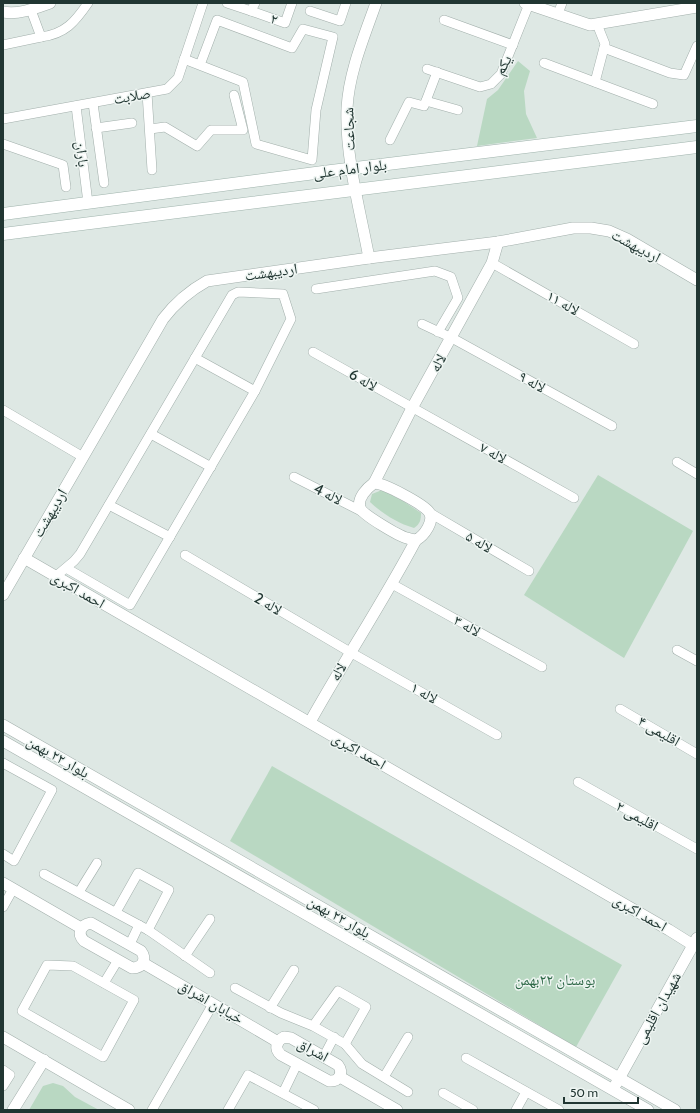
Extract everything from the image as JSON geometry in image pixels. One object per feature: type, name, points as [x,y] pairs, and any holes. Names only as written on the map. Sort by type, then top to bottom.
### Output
[{"type":"main road","name":"بلوار امام علی","points":[[3,214],[697,126]]},
{"type":"main road","name":"بلوار امام علی","points":[[3,234],[697,147]]},
{"type":"street","points":[[3,12],[9,13],[31,10],[50,3]]},
{"type":"street","points":[[3,45],[50,36],[62,32],[78,18],[88,3]]},
{"type":"street","name":"صلابت","points":[[3,119],[167,89],[178,78],[203,3]]},
{"type":"street","points":[[227,3],[253,7]]},
{"type":"street","name":"۲","points":[[253,7],[285,23],[292,3]]},
{"type":"street","points":[[310,11],[340,21],[346,3]]},
{"type":"street","name":"شجاعت","points":[[369,258],[347,138],[347,107],[353,70],[376,3]]},
{"type":"street","points":[[558,14],[562,3]]},
{"type":"street","points":[[527,4],[590,25],[697,7]]},
{"type":"street","name":"یکم","points":[[427,69],[480,87],[491,84],[501,74],[527,4]]},
{"type":"street","points":[[31,10],[41,37]]},
{"type":"street","points":[[184,59],[243,82],[256,144],[312,160],[316,110],[333,37],[303,29],[292,48],[217,20],[200,65]]},
{"type":"street","points":[[444,20],[513,45]]},
{"type":"street","points":[[595,82],[605,44],[597,24]]},
{"type":"street","points":[[604,48],[670,73],[684,75],[697,46]]},
{"type":"street","points":[[544,62],[653,104]]},
{"type":"street","points":[[390,140],[410,102],[424,106],[437,72]]},
{"type":"street","points":[[147,93],[152,170]]},
{"type":"street","points":[[150,129],[165,127],[197,146],[211,130],[243,130],[234,95]]},
{"type":"street","points":[[426,101],[458,110]]},
{"type":"street","points":[[93,103],[104,182]]},
{"type":"street","name":"باران","points":[[76,106],[88,203]]},
{"type":"street","points":[[96,128],[132,123]]},
{"type":"street","points":[[3,144],[63,165],[66,187]]},
{"type":"street","name":"اردیبهشت","points":[[3,595],[163,318],[189,291],[207,281],[369,258],[498,242],[573,228],[591,228],[609,231],[627,239],[697,280]]},
{"type":"street","name":"لاله","points":[[361,511],[361,498],[368,488],[374,483],[412,408],[452,338],[492,263],[498,242]]},
{"type":"street","name":"لاله ۱۱","points":[[492,263],[634,344]]},
{"type":"street","points":[[316,289],[435,271],[451,277],[458,298],[438,332]]},
{"type":"street","points":[[55,577],[80,554],[232,295],[238,292],[283,294],[291,320],[255,391],[130,605],[66,568]]},
{"type":"street","name":"لاله ۹","points":[[422,324],[452,338],[612,426]]},
{"type":"street","name":"لاله 6","points":[[313,352],[412,408]]},
{"type":"street","points":[[196,358],[255,391]]},
{"type":"street","name":"لاله ۷","points":[[412,408],[574,498]]},
{"type":"street","points":[[3,410],[83,457]]},
{"type":"street","points":[[151,434],[211,467]]},
{"type":"street","points":[[678,462],[697,474]]},
{"type":"street","name":"لاله 4","points":[[294,477],[361,511]]},
{"type":"street","points":[[374,483],[380,483],[387,486],[430,513]]},
{"type":"street","points":[[110,505],[170,537]]},
{"type":"street","points":[[361,511],[406,538],[416,540]]},
{"type":"street","name":"لاله","points":[[310,722],[350,652],[392,584],[416,540],[422,537],[428,528],[430,513]]},
{"type":"street","name":"لاله ۵","points":[[430,513],[529,571]]},
{"type":"street","name":"لاله 2","points":[[185,555],[350,652]]},
{"type":"street","name":"احمد اکبری","points":[[24,558],[669,930],[695,941]]},
{"type":"street","name":"لاله ۳","points":[[392,584],[542,667]]},
{"type":"street","points":[[677,650],[697,661]]},
{"type":"street","name":"لاله ۱","points":[[350,652],[497,735]]},
{"type":"street","name":"اقلیمی ۴","points":[[620,709],[697,754]]},
{"type":"street","name":"بلوار ۲۲ بهمن","points":[[3,725],[675,1110]]},
{"type":"street","name":"بلوار ۲۲ بهمن","points":[[3,741],[648,1110]]},
{"type":"street","points":[[3,763],[52,790],[14,861],[3,854]]},
{"type":"street","name":"اقلیمی ۲","points":[[578,782],[697,849]]},
{"type":"street","points":[[79,892],[98,863]]},
{"type":"street","points":[[116,912],[138,873],[169,890],[130,944]]},
{"type":"street","points":[[44,874],[143,927],[210,973]]},
{"type":"street","points":[[3,883],[81,928]]},
{"type":"street","points":[[3,907],[13,889]]},
{"type":"street","points":[[185,956],[210,919]]},
{"type":"street","points":[[87,924],[94,924],[130,944],[143,954],[143,963],[138,967],[132,968],[84,941],[80,936],[81,928],[87,924]]},
{"type":"street","name":"شهیدان اقلیمی","points":[[613,1089],[695,941]]},
{"type":"street","points":[[104,983],[118,960]]},
{"type":"street","name":"خیابان اشراق","points":[[143,963],[278,1042]]},
{"type":"street","points":[[47,965],[73,966],[104,983],[134,1000],[104,1057],[22,1011],[47,965]]},
{"type":"street","points":[[270,1008],[294,970]]},
{"type":"street","points":[[235,988],[270,1008],[313,1026],[346,1044],[362,1064],[408,1092]]},
{"type":"street","points":[[313,1026],[338,991],[366,1007],[346,1044]]},
{"type":"street","points":[[152,1110],[213,1004]]},
{"type":"street","points":[[3,1037],[129,1110]]},
{"type":"street","name":"اشراق","points":[[284,1037],[291,1038],[324,1056],[338,1065],[341,1070],[340,1076],[336,1081],[329,1081],[279,1053],[277,1047],[278,1042],[284,1037]]},
{"type":"street","points":[[324,1056],[334,1037]]},
{"type":"street","points":[[384,1077],[408,1037]]},
{"type":"street","points":[[466,1058],[559,1110]]},
{"type":"street","points":[[13,1110],[44,1060]]},
{"type":"street","points":[[283,1093],[297,1064]]},
{"type":"street","points":[[3,1070],[10,1074],[3,1086]]},
{"type":"street","points":[[228,1110],[248,1075],[314,1110]]},
{"type":"street","points":[[340,1076],[397,1110]]},
{"type":"street","points":[[516,1110],[526,1092]]},
{"type":"street","points":[[443,1093],[473,1110]]},
{"type":"green space","points":[[518,61],[530,71],[524,91],[526,114],[537,138],[477,146],[487,99],[498,90]]},
{"type":"green space","points":[[598,475],[693,531],[624,658],[524,595]]},
{"type":"green space","points":[[382,490],[421,513],[418,525],[414,528],[402,524],[385,514],[370,502],[372,494]]},
{"type":"green space","name":"بوستان ۲۲بهمن","points":[[272,766],[622,965],[576,1047],[230,841]]},
{"type":"green space","points":[[53,1083],[63,1086],[75,1097],[99,1110],[29,1110],[43,1086]]}]
